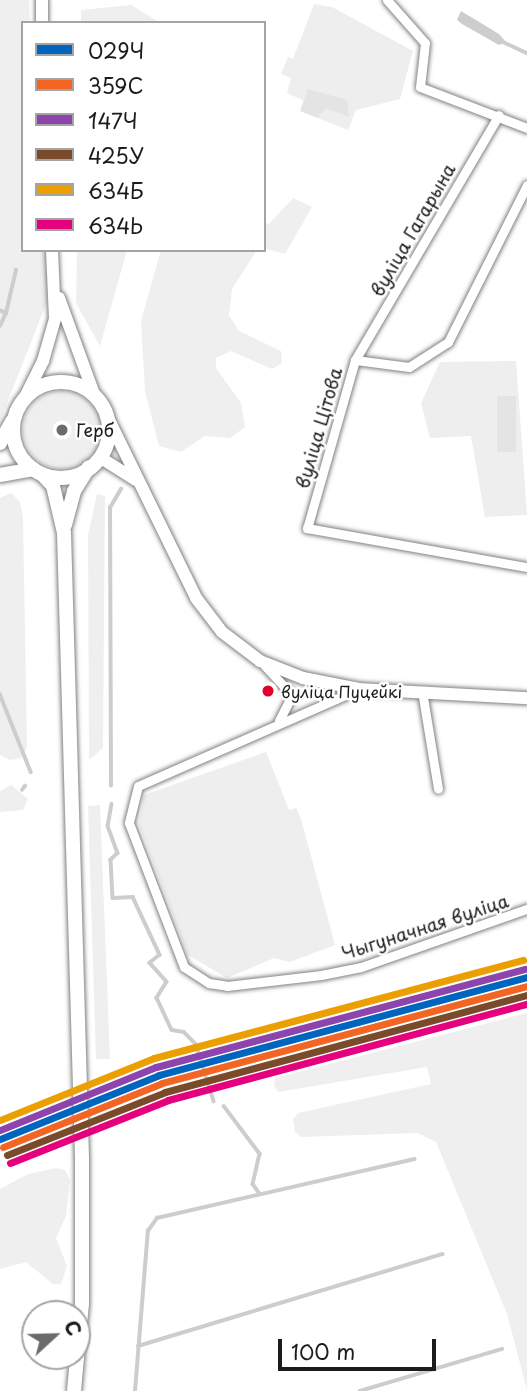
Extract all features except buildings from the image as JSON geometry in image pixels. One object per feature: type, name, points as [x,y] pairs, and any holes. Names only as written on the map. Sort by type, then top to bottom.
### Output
[{"type":"main road","points":[[42,0],[42,21]]},
{"type":"main road","points":[[0,443],[46,351],[54,319],[52,252]]},
{"type":"main road","points":[[54,284],[94,394],[209,618],[260,661],[303,678],[359,690],[527,698]]},
{"type":"main road","points":[[21,404],[57,382],[94,394]]},
{"type":"main road","points":[[21,404],[16,447],[54,486],[64,533],[82,1158],[82,1303],[74,1391]]},
{"type":"main road","points":[[64,533],[74,491],[95,463],[108,418]]},
{"type":"main road","points":[[0,475],[37,471],[66,476],[95,463],[141,485]]},
{"type":"street","points":[[387,0],[425,43],[420,86],[527,128]]},
{"type":"street","name":"вуліца Гагарына","points":[[355,360],[499,116]]},
{"type":"street","name":"вуліца Цітова","points":[[527,185],[448,342],[409,367],[355,360],[307,528],[527,567]]},
{"type":"street","points":[[260,661],[292,695],[278,723]]},
{"type":"street","name":"Чыгуначная вуліца","points":[[359,690],[143,780],[131,800],[129,822],[177,957],[192,975],[227,986],[361,967],[527,909]]},
{"type":"street","points":[[422,691],[438,789]]},
{"type":"shaded area","points":[[0,0],[29,0],[30,21],[21,21],[21,252],[46,252],[50,294],[0,421]]},
{"type":"shaded area","points":[[314,4],[332,7],[413,51],[400,99],[356,110],[348,130],[300,111],[304,101],[287,93],[291,78],[281,74],[288,57],[293,59]]},
{"type":"shaded area","points":[[131,5],[158,21],[81,21],[81,10]]},
{"type":"shaded area","points":[[461,11],[499,34],[506,42],[499,45],[462,24],[457,20]]},
{"type":"shaded area","points":[[293,198],[312,207],[285,254],[266,249],[266,223],[269,224]]},
{"type":"shaded area","points":[[77,252],[126,252],[100,346],[76,303]]},
{"type":"shaded area","points":[[160,252],[256,252],[232,289],[229,315],[239,331],[281,351],[282,363],[272,369],[231,351],[216,358],[216,368],[241,403],[245,427],[230,438],[205,436],[181,452],[159,446],[145,391],[141,321]]},
{"type":"shaded area","points":[[516,361],[527,515],[485,517],[471,436],[430,438],[421,403],[440,362]]},
{"type":"shaded area","points":[[62,391],[77,394],[90,402],[98,415],[101,430],[98,445],[90,458],[77,466],[62,469],[47,466],[34,458],[26,445],[23,430],[26,415],[34,402],[47,394]]},
{"type":"shaded area","points":[[11,493],[20,502],[23,518],[27,748],[21,758],[10,760],[0,755],[0,498]]},
{"type":"shaded area","points":[[97,494],[105,496],[103,748],[89,760],[88,535]]},
{"type":"shaded area","points":[[266,752],[289,810],[296,808],[301,819],[335,945],[290,962],[274,958],[227,978],[188,955],[139,824],[144,795]]},
{"type":"shaded area","points":[[11,785],[28,799],[23,810],[0,812],[0,791]]},
{"type":"shaded area","points":[[100,805],[110,1059],[96,1059],[88,806]]},
{"type":"shaded area","points":[[527,1013],[527,1390],[507,1314],[436,1142],[418,1133],[301,1137],[295,1132],[293,1119],[298,1113],[431,1084],[427,1067],[278,1092],[274,1085],[275,1078]]},
{"type":"shaded area","points":[[56,1168],[65,1170],[70,1180],[66,1216],[56,1238],[67,1266],[61,1284],[53,1284],[26,1262],[0,1269],[0,1189],[28,1174]]},
{"type":"waterway","points":[[501,41],[527,53]]},
{"type":"waterway","points":[[0,310],[6,313],[16,270]]},
{"type":"waterway","points":[[0,326],[6,313]]},
{"type":"waterway","points":[[111,786],[110,508],[121,489]]},
{"type":"waterway","points":[[0,694],[31,772]]},
{"type":"waterway","points":[[22,790],[25,786]]},
{"type":"waterway","points":[[112,804],[108,826],[118,853],[111,860],[113,898],[133,897],[160,955],[150,963],[167,982],[157,998],[172,1030],[184,1032],[196,1044],[214,1101]]},
{"type":"waterway","points":[[224,1106],[260,1154],[253,1184],[260,1194]]},
{"type":"waterway","points":[[135,1391],[148,1231],[157,1218],[414,1159]]},
{"type":"waterway","points":[[138,1346],[442,1254]]},
{"type":"waterway","points":[[360,1391],[502,1349]]},
{"type":"transit line","name":"634Б","points":[[0,1120],[154,1058],[523,960]]},
{"type":"transit line","name":"147Ч","points":[[0,1130],[156,1067],[525,969]]},
{"type":"transit line","name":"029Ч","points":[[0,1139],[159,1075],[527,977]]},
{"type":"transit line","name":"359С","points":[[3,1147],[162,1083],[527,986]]},
{"type":"transit line","name":"425У","points":[[7,1155],[165,1092],[527,995]]},
{"type":"transit line","name":"634Ь","points":[[10,1163],[168,1100],[527,1004]]},
{"type":"place","name":"Герб","points":[[62,430]]},
{"type":"place","name":"вуліца Пуцейкі","points":[[268,691]]}]
